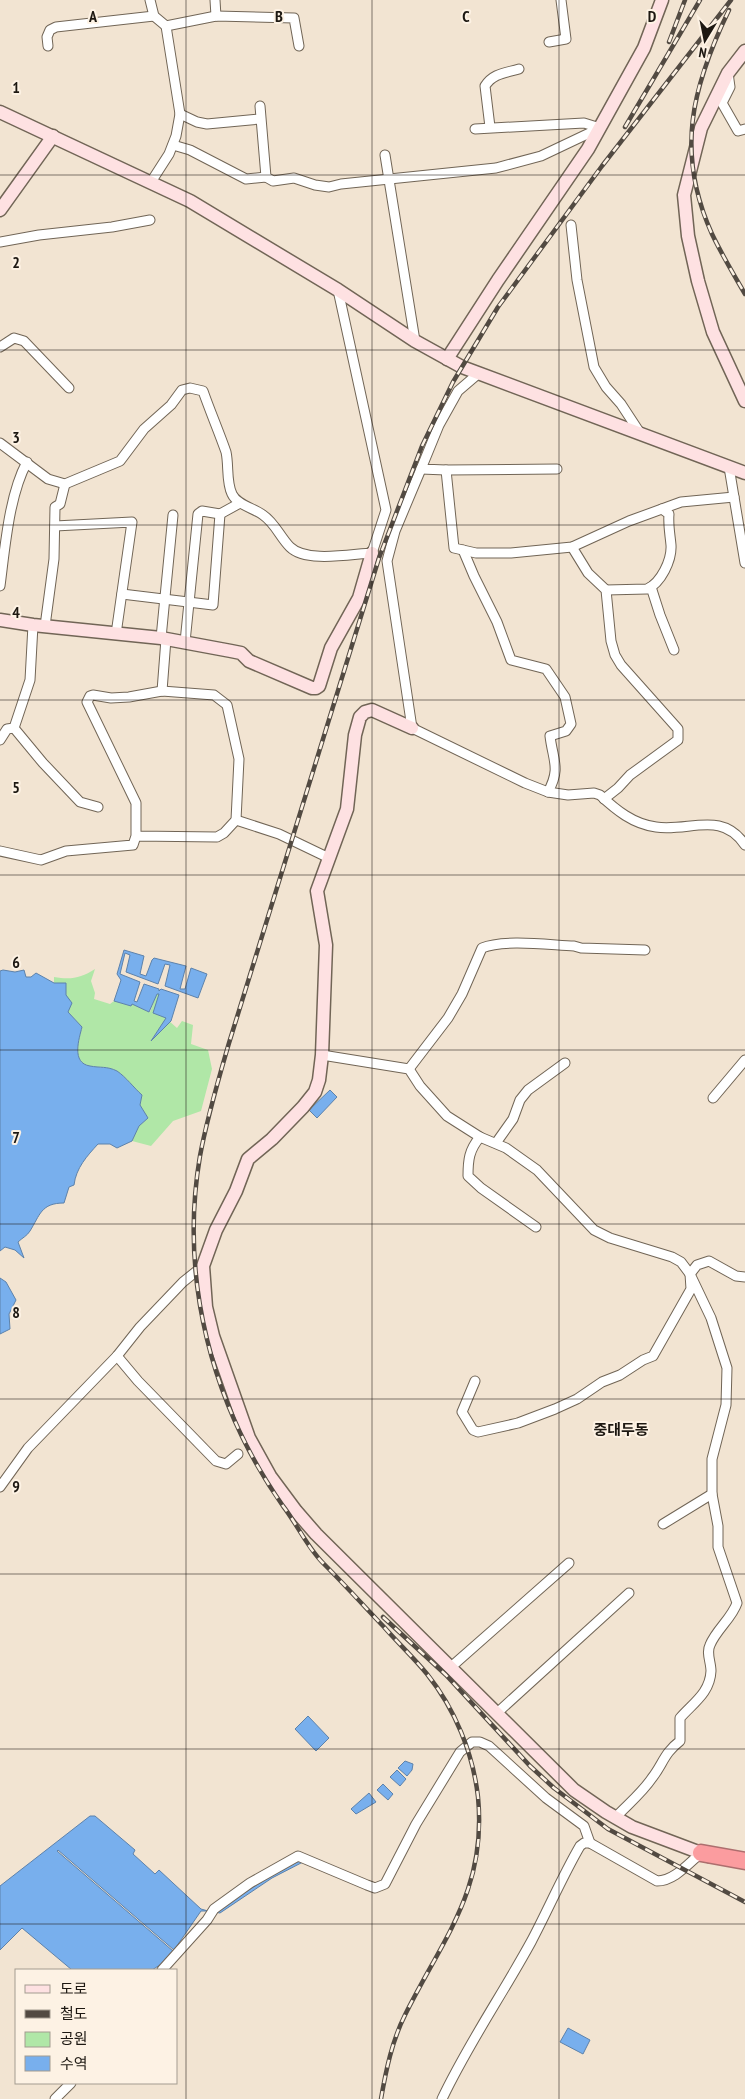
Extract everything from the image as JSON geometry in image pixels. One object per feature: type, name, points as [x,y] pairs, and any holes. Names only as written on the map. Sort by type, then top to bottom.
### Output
[{"type":"highway","points":[[701,1853],[745,1861]]},
{"type":"street","points":[[150,0],[154,16],[166,26],[180,114],[173,145],[151,182]]},
{"type":"street","points":[[215,0],[216,16]]},
{"type":"street","points":[[549,42],[566,39],[561,0]]},
{"type":"street","points":[[447,359],[498,280],[576,169],[600,128],[644,48],[661,5],[649,0]]},
{"type":"street","points":[[48,46],[47,37],[50,30],[56,27],[154,16]]},
{"type":"street","points":[[166,26],[216,16],[294,18],[299,46]]},
{"type":"street","points":[[745,51],[728,73],[701,128],[684,195],[688,236],[698,281],[713,332],[745,401]]},
{"type":"street","points":[[490,127],[485,86],[496,75],[520,69]]},
{"type":"street","points":[[728,73],[730,87],[722,103],[738,131],[745,129]]},
{"type":"street","points":[[260,106],[266,177]]},
{"type":"street","points":[[0,112],[190,201],[338,290],[415,341],[462,367],[745,472]]},
{"type":"street","points":[[180,114],[207,124],[260,118]]},
{"type":"street","points":[[476,129],[584,123],[600,128]]},
{"type":"street","points":[[173,145],[190,150],[246,179],[266,177],[273,181],[294,178],[328,187],[388,178],[502,166],[541,156],[600,128]]},
{"type":"street","points":[[0,210],[53,136]]},
{"type":"street","points":[[385,155],[415,341]]},
{"type":"street","points":[[0,242],[150,220]]},
{"type":"street","points":[[571,225],[577,280],[594,367],[606,387],[622,404],[640,433]]},
{"type":"street","points":[[0,620],[164,639],[240,653],[249,661],[312,688],[319,686],[331,648],[359,598],[386,510],[338,290]]},
{"type":"street","points":[[0,347],[14,338],[24,341],[69,388]]},
{"type":"street","points":[[412,728],[387,561],[395,531],[439,425],[458,391],[479,373]]},
{"type":"street","points":[[0,443],[48,479],[65,484],[120,461],[144,429],[171,405],[182,390],[198,388],[203,391],[226,454],[232,494],[240,503],[270,519],[288,544],[298,552],[313,556],[372,553]]},
{"type":"street","points":[[0,586],[14,501],[13,494],[27,462]]},
{"type":"street","points":[[729,467],[745,563]]},
{"type":"street","points":[[421,469],[557,470]]},
{"type":"street","points":[[446,470],[454,548],[476,553],[572,547],[682,502],[734,497]]},
{"type":"street","points":[[14,728],[30,680],[39,626],[54,559],[55,506],[60,504],[65,484]]},
{"type":"street","points":[[185,642],[198,514],[202,511],[220,514],[240,503]]},
{"type":"street","points":[[606,590],[652,587],[666,568],[671,547],[668,527],[669,514],[662,509]]},
{"type":"street","points":[[122,594],[213,605],[220,514]]},
{"type":"street","points":[[162,690],[164,600],[173,515]]},
{"type":"street","points":[[55,526],[132,522],[116,634]]},
{"type":"street","points":[[572,547],[588,573],[606,590],[611,641],[615,655],[621,665],[678,729],[679,736],[678,740],[630,775],[604,799]]},
{"type":"street","points":[[463,550],[497,622],[511,660],[546,670],[565,698],[571,724],[566,731],[550,736],[557,768],[548,792]]},
{"type":"street","points":[[652,587],[660,615],[674,650]]},
{"type":"street","points":[[0,851],[41,860],[66,851],[134,845],[136,836],[136,803],[87,702],[90,696],[129,697],[162,690],[214,695],[228,704],[239,759],[236,820],[224,834],[217,837],[136,836]]},
{"type":"street","points":[[745,844],[738,835],[727,827],[712,824],[664,827],[644,824],[632,820],[600,795],[594,793],[568,795],[548,792],[525,783],[372,710],[365,712],[360,717],[355,735],[346,810],[317,891],[326,945],[322,1055],[315,1092],[285,1126],[248,1159],[236,1191],[216,1230],[203,1266],[206,1307],[212,1336],[249,1438],[270,1476],[316,1534],[574,1790],[615,1818],[660,1839],[745,1870]]},
{"type":"street","points":[[0,740],[7,729],[14,728]]},
{"type":"street","points":[[14,728],[43,763],[80,802],[98,807]]},
{"type":"street","points":[[236,820],[279,834],[329,858]]},
{"type":"street","points":[[409,1069],[448,1018],[462,994],[482,948],[491,944],[524,944],[645,950]]},
{"type":"street","points":[[322,1055],[409,1069],[420,1086],[447,1116],[480,1137],[496,1143],[537,1170],[594,1230],[610,1238],[672,1256],[681,1262],[690,1274],[712,1318],[727,1368],[726,1405],[712,1459],[712,1494],[718,1526],[718,1547],[737,1603],[719,1627],[708,1646],[711,1670],[710,1680],[699,1700],[680,1718],[680,1741],[664,1757],[651,1780],[615,1818]]},
{"type":"street","points":[[713,1098],[745,1060]]},
{"type":"street","points":[[496,1143],[513,1119],[520,1100],[528,1090],[565,1064]]},
{"type":"street","points":[[480,1137],[473,1145],[468,1156],[468,1176],[481,1188],[536,1227]]},
{"type":"street","points":[[476,1380],[462,1412],[473,1430],[478,1432],[518,1423],[577,1399],[602,1382],[620,1375],[643,1360],[653,1356],[691,1289],[690,1274],[697,1265],[709,1261],[736,1276],[745,1277]]},
{"type":"street","points":[[0,1487],[28,1448],[117,1356],[146,1320],[183,1282],[203,1266]]},
{"type":"street","points":[[117,1356],[138,1382],[216,1461],[226,1464],[238,1454]]},
{"type":"street","points":[[664,1524],[712,1494]]},
{"type":"street","points":[[452,1667],[569,1564]]},
{"type":"street","points":[[497,1714],[628,1593]]},
{"type":"street","points":[[163,1969],[207,1920],[214,1909],[250,1883],[298,1856],[375,1888],[385,1884],[416,1824],[460,1752],[472,1742],[480,1742],[489,1746],[546,1798],[584,1826],[590,1843]]},
{"type":"street","points":[[442,2099],[474,2037],[530,1942],[580,1846],[584,1843],[590,1843],[657,1881],[665,1881],[682,1870],[701,1853]]},
{"type":"street","points":[[55,2099],[70,2084]]},
{"type":"green space","points":[[95,969],[91,981],[95,993],[94,999],[110,1004],[114,1001],[131,1006],[132,1004],[150,1012],[157,993],[160,994],[167,1018],[151,1040],[169,1021],[177,1028],[182,1021],[193,1025],[191,1044],[208,1050],[212,1069],[201,1111],[173,1121],[151,1146],[132,1141],[139,1126],[148,1118],[140,1105],[142,1095],[117,1071],[90,1066],[80,1060],[78,1050],[82,1027],[68,1012],[54,983],[54,977],[76,977]]},
{"type":"water","points":[[124,950],[144,956],[140,974],[146,976],[154,958],[186,966],[180,989],[185,989],[191,968],[207,974],[198,998],[165,986],[170,965],[165,964],[158,984],[126,972],[130,955],[125,953],[120,974],[140,982],[134,1001],[137,1002],[144,984],[159,989],[159,991],[161,989],[179,995],[171,1021],[151,1041],[166,1018],[153,1013],[159,994],[157,994],[149,1012],[132,1004],[131,1006],[114,1001],[121,980],[117,974]]},
{"type":"water","points":[[24,970],[26,977],[31,977],[36,973],[54,983],[66,983],[66,995],[72,1003],[68,1012],[82,1027],[78,1050],[80,1060],[90,1066],[110,1068],[120,1073],[142,1095],[140,1105],[148,1118],[139,1126],[132,1141],[117,1148],[110,1144],[98,1144],[80,1168],[74,1185],[69,1187],[64,1203],[50,1205],[42,1211],[29,1233],[18,1242],[24,1258],[15,1250],[5,1247],[0,1251],[0,971],[15,972]]},
{"type":"water","points":[[330,1090],[337,1097],[317,1118],[309,1110]]},
{"type":"water","points":[[0,1278],[6,1282],[16,1300],[9,1314],[10,1329],[0,1334]]},
{"type":"water","points":[[308,1716],[329,1738],[316,1751],[295,1729]]},
{"type":"water","points":[[405,1761],[413,1764],[412,1770],[407,1776],[398,1768]]},
{"type":"water","points":[[397,1770],[406,1779],[400,1786],[390,1777]]},
{"type":"water","points":[[383,1784],[393,1794],[388,1800],[377,1790]]},
{"type":"water","points":[[369,1793],[376,1802],[356,1814],[351,1809]]},
{"type":"water","points":[[90,1816],[95,1816],[135,1850],[133,1854],[155,1874],[159,1870],[201,1909],[208,1911],[201,1911],[174,1950],[58,1850],[173,1951],[166,1961],[154,1969],[71,1969],[22,1928],[0,1950],[0,1886]]},
{"type":"water","points":[[301,1860],[303,1862],[272,1878],[220,1913],[214,1912],[271,1876]]},
{"type":"water","points":[[568,2028],[590,2040],[583,2054],[560,2042]]},
{"type":"railway","points":[[669,42],[685,0]]},
{"type":"railway","points":[[625,127],[700,0]]},
{"type":"railway","points":[[381,2099],[390,2056],[400,2025],[447,1937],[469,1887],[476,1859],[479,1830],[476,1781],[461,1732],[437,1688],[417,1662],[312,1550],[258,1467],[237,1426],[220,1383],[207,1339],[198,1294],[194,1248],[195,1202],[200,1156],[209,1114],[229,1043],[379,558],[422,446],[453,382],[498,307],[602,166],[731,0]]},
{"type":"railway","points":[[729,10],[716,38],[698,93],[691,147],[694,175],[701,204],[712,234],[745,294]]},
{"type":"railway","points":[[383,1617],[446,1675],[530,1766],[554,1788],[608,1829],[745,1902]]},
{"type":"district","name":"중대두동","points":[[621,1429]]}]
